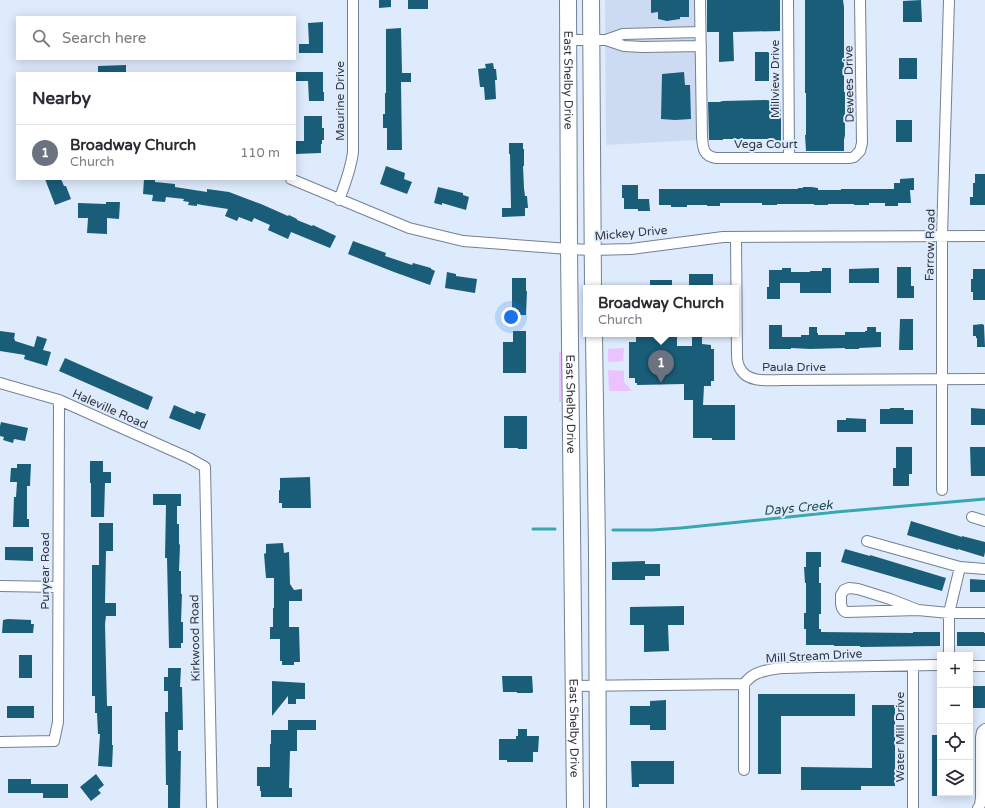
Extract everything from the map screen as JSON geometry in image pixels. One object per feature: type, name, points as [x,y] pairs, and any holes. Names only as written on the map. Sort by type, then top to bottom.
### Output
[{"type":"main road","name":"East Shelby Drive","points":[[568,0],[574,808]]},
{"type":"main road","name":"East Shelby Drive","points":[[591,0],[599,40],[592,250],[593,285]]},
{"type":"main road","name":"East Shelby Drive","points":[[594,337],[598,808]]},
{"type":"street","name":"Maurine Drive","points":[[339,200],[346,181],[353,152],[353,0]]},
{"type":"street","name":"Vega Court","points":[[700,0],[702,136],[703,146],[707,156],[845,158]]},
{"type":"street","name":"Millview Drive","points":[[788,0],[789,157]]},
{"type":"street","name":"Dewees Drive","points":[[845,158],[854,157],[860,151],[862,143],[860,0]]},
{"type":"street","name":"Farrow Road","points":[[942,490],[942,236],[949,0]]},
{"type":"street","points":[[599,40],[623,34],[700,32]]},
{"type":"street","points":[[651,33],[651,47]]},
{"type":"street","points":[[568,40],[599,40],[624,46],[700,46]]},
{"type":"street","name":"Mickey Drive","points":[[293,180],[409,228],[463,241],[592,250],[630,249],[712,238],[736,237],[985,236]]},
{"type":"street","name":"Paula Drive","points":[[736,237],[736,285]]},
{"type":"street","name":"Paula Drive","points":[[737,337],[738,365],[741,371],[748,377],[758,380],[985,379]]},
{"type":"street","name":"Haleville Road","points":[[0,383],[59,400],[189,458],[205,468]]},
{"type":"street","name":"Puryear Road","points":[[0,742],[54,741],[58,722],[59,400]]},
{"type":"street","name":"Kirkwood Road","points":[[205,468],[212,808]]},
{"type":"street","points":[[972,517],[985,521]]},
{"type":"street","points":[[867,541],[960,567],[985,569]]},
{"type":"street","points":[[949,652],[949,612],[960,567]]},
{"type":"street","points":[[0,586],[58,587]]},
{"type":"street","points":[[918,610],[858,589],[846,589],[841,595],[842,608],[846,612],[918,610],[985,612]]},
{"type":"street","name":"Water Mill Drive","points":[[913,666],[913,808]]},
{"type":"street","name":"Mill Stream Drive","points":[[744,684],[749,678],[759,672],[776,669],[937,666]]},
{"type":"street","points":[[973,666],[985,666]]},
{"type":"street","points":[[573,686],[744,684],[744,770]]},
{"type":"street","points":[[978,808],[981,798],[981,737],[982,732],[985,729]]},
{"type":"shaded area","points":[[605,0],[695,0],[697,140],[606,145]]},
{"type":"shaded area","points":[[624,348],[623,361],[608,362],[608,349]]},
{"type":"shaded area","points":[[559,352],[561,352],[561,402],[559,402]]},
{"type":"shaded area","points":[[608,370],[624,371],[624,382],[632,391],[609,391]]},
{"type":"building","points":[[379,0],[391,0],[391,7],[379,8]]},
{"type":"building","points":[[408,0],[428,0],[428,9],[408,9]]},
{"type":"building","points":[[651,0],[689,0],[689,17],[680,17],[680,19],[667,21],[658,19],[658,12],[651,13]]},
{"type":"building","points":[[707,0],[780,0],[780,31],[733,32],[734,61],[719,62],[719,32],[707,32]]},
{"type":"building","points":[[805,0],[843,0],[845,92],[844,151],[806,151]]},
{"type":"building","points":[[921,0],[922,22],[903,22],[903,1]]},
{"type":"building","points":[[323,22],[323,53],[299,53],[299,44],[309,44],[308,23]]},
{"type":"building","points":[[401,28],[402,73],[411,73],[411,82],[401,82],[402,150],[387,150],[387,128],[383,128],[386,93],[386,29]]},
{"type":"building","points":[[755,52],[769,53],[769,81],[755,81]]},
{"type":"building","points":[[899,58],[917,58],[917,79],[899,79]]},
{"type":"building","points":[[493,63],[494,69],[496,69],[497,80],[495,80],[496,99],[485,100],[484,87],[480,87],[478,69],[486,68],[485,64]]},
{"type":"building","points":[[126,65],[126,72],[98,72],[98,66]]},
{"type":"building","points":[[296,72],[323,72],[324,101],[309,101],[308,81],[296,81]]},
{"type":"building","points":[[684,72],[685,85],[690,85],[691,119],[661,119],[662,74]]},
{"type":"building","points":[[766,100],[781,102],[781,142],[767,142],[767,139],[709,140],[708,102]]},
{"type":"building","points":[[304,116],[322,116],[324,140],[322,140],[321,144],[321,153],[296,154],[296,141],[304,141]]},
{"type":"building","points":[[896,120],[912,120],[912,142],[896,142]]},
{"type":"building","points":[[509,143],[523,143],[524,188],[525,196],[527,196],[528,208],[525,208],[525,216],[502,217],[502,208],[511,208]]},
{"type":"building","points":[[386,166],[405,173],[404,179],[412,182],[407,194],[380,184]]},
{"type":"building","points":[[975,174],[985,174],[985,205],[970,205],[970,197],[973,197],[973,183],[975,183]]},
{"type":"building","points":[[914,178],[914,190],[910,190],[911,203],[898,203],[898,206],[885,206],[885,203],[869,203],[869,205],[762,205],[762,203],[720,203],[720,206],[687,205],[687,207],[659,205],[659,189],[798,189],[803,187],[811,187],[818,188],[818,190],[894,189],[894,183],[900,183],[900,179]]},
{"type":"building","points":[[45,180],[61,180],[64,186],[66,186],[71,199],[55,205]]},
{"type":"building","points":[[144,180],[155,180],[155,182],[175,184],[175,187],[207,192],[207,189],[229,192],[288,216],[289,215],[297,220],[312,226],[313,225],[336,236],[330,248],[291,232],[288,239],[268,230],[270,225],[254,218],[252,222],[239,217],[237,221],[225,216],[228,209],[197,204],[197,206],[188,205],[189,202],[183,201],[184,199],[166,197],[165,202],[152,201],[153,195],[143,194]]},
{"type":"building","points":[[622,185],[638,185],[638,199],[649,199],[650,211],[624,209]]},
{"type":"building","points":[[438,187],[463,193],[463,195],[469,197],[466,210],[442,203],[442,205],[434,203]]},
{"type":"building","points":[[106,202],[120,202],[119,219],[107,218],[107,234],[87,233],[88,218],[78,218],[78,203],[106,204]]},
{"type":"building","points":[[353,241],[386,253],[385,256],[412,265],[413,263],[431,268],[435,271],[430,285],[348,254]]},
{"type":"building","points":[[897,267],[911,267],[911,286],[914,286],[914,298],[897,298]]},
{"type":"building","points":[[782,268],[791,268],[791,272],[810,272],[822,271],[822,268],[831,268],[831,293],[800,293],[800,283],[780,283],[780,299],[767,299],[769,270],[782,270]]},
{"type":"building","points":[[879,268],[879,283],[849,283],[849,269]]},
{"type":"building","points":[[973,269],[985,269],[985,300],[973,300],[973,292],[971,292],[971,279],[973,279]]},
{"type":"building","points":[[447,272],[456,274],[456,276],[477,279],[475,293],[445,288]]},
{"type":"building","points":[[689,274],[713,274],[713,285],[689,285]]},
{"type":"building","points":[[512,278],[526,278],[526,315],[512,315]]},
{"type":"building","points":[[650,280],[672,280],[672,285],[650,285]]},
{"type":"building","points":[[900,319],[913,319],[913,350],[899,350]]},
{"type":"building","points":[[769,325],[782,325],[782,337],[801,337],[801,335],[809,335],[809,327],[817,327],[818,335],[845,335],[845,332],[865,332],[867,331],[867,327],[876,327],[876,332],[881,332],[881,347],[859,349],[769,349]]},
{"type":"building","points":[[973,325],[984,325],[985,347],[977,347],[977,338],[976,336],[973,336]]},
{"type":"building","points":[[0,331],[15,333],[15,341],[34,347],[37,336],[47,339],[43,350],[51,352],[47,366],[24,359],[25,355],[0,351]]},
{"type":"building","points":[[513,331],[526,331],[526,373],[503,373],[503,342],[513,342]]},
{"type":"building","points":[[636,337],[677,337],[677,346],[692,346],[692,337],[702,337],[702,344],[711,345],[711,349],[714,349],[714,381],[711,381],[711,386],[704,386],[703,405],[735,405],[735,440],[693,438],[693,400],[684,400],[684,384],[637,385],[637,383],[635,383],[635,378],[629,378],[629,342],[636,342]]},
{"type":"building","points":[[65,358],[153,397],[148,410],[59,371]]},
{"type":"building","points":[[174,405],[195,414],[196,411],[206,414],[200,430],[169,418]]},
{"type":"building","points":[[904,408],[904,410],[913,410],[913,424],[880,424],[880,409]]},
{"type":"building","points":[[971,408],[985,409],[985,425],[971,425]]},
{"type":"building","points":[[504,416],[527,416],[527,449],[504,448]]},
{"type":"building","points":[[846,418],[866,419],[866,432],[837,432],[837,420],[846,420]]},
{"type":"building","points":[[1,422],[28,428],[25,441],[14,439],[13,443],[3,440],[4,437],[0,436]]},
{"type":"building","points":[[896,447],[912,447],[912,474],[909,474],[909,486],[893,486],[893,468],[896,468]]},
{"type":"building","points":[[970,447],[985,447],[985,476],[971,476]]},
{"type":"building","points":[[90,461],[103,461],[103,472],[111,472],[111,483],[105,483],[104,517],[91,517]]},
{"type":"building","points":[[17,464],[31,464],[30,486],[27,486],[27,519],[29,519],[29,527],[13,527],[14,497],[16,497],[17,482],[10,482],[11,468],[17,468]]},
{"type":"building","points":[[310,477],[311,508],[282,508],[282,503],[279,503],[280,478]]},
{"type":"building","points":[[153,494],[181,494],[181,506],[177,506],[177,524],[179,524],[179,571],[181,571],[182,594],[181,622],[183,622],[183,643],[181,643],[181,648],[169,648],[167,558],[165,558],[166,505],[153,505]]},
{"type":"building","points":[[911,521],[962,537],[985,542],[984,557],[907,535]]},
{"type":"building","points":[[99,523],[113,523],[113,551],[106,551],[105,603],[116,603],[116,616],[106,616],[105,624],[107,706],[112,706],[112,767],[98,766],[100,734],[98,734],[97,713],[95,713],[95,696],[92,696],[92,565],[99,565]]},
{"type":"building","points":[[283,543],[284,553],[289,552],[290,584],[294,590],[302,589],[302,601],[289,601],[289,627],[299,627],[300,662],[294,662],[294,665],[282,665],[282,661],[280,661],[280,639],[270,639],[270,627],[273,627],[274,578],[266,578],[264,554],[266,553],[266,544]]},
{"type":"building","points":[[5,547],[33,547],[33,561],[5,560]]},
{"type":"building","points":[[845,549],[946,578],[942,591],[841,562]]},
{"type":"building","points":[[806,552],[821,552],[819,583],[821,583],[821,614],[819,614],[819,629],[821,629],[821,632],[940,632],[940,646],[860,647],[806,645],[804,613],[806,613],[806,583],[804,567],[806,567]]},
{"type":"building","points":[[645,561],[645,564],[660,564],[660,576],[645,576],[645,580],[612,580],[612,562]]},
{"type":"building","points":[[970,579],[985,580],[985,592],[970,592]]},
{"type":"building","points":[[684,606],[684,625],[668,625],[669,651],[644,652],[644,625],[630,625],[630,607]]},
{"type":"building","points":[[3,620],[31,620],[31,624],[34,624],[33,633],[2,633]]},
{"type":"building","points":[[957,632],[984,632],[985,646],[957,646]]},
{"type":"building","points":[[19,655],[32,655],[32,678],[19,678]]},
{"type":"building","points":[[168,668],[181,668],[180,687],[182,687],[183,730],[178,730],[178,751],[181,751],[180,808],[168,808],[168,785],[166,785],[165,712],[168,712],[168,691],[164,691],[164,677],[168,677]]},
{"type":"building","points":[[502,676],[532,676],[533,692],[503,692]]},
{"type":"building","points":[[272,681],[305,683],[305,699],[296,699],[296,704],[288,704],[288,696],[272,716]]},
{"type":"building","points":[[973,686],[985,686],[985,708],[973,708]]},
{"type":"building","points":[[758,694],[855,694],[855,716],[781,716],[781,774],[758,774]]},
{"type":"building","points":[[666,700],[666,730],[650,730],[650,725],[630,725],[630,706],[650,706],[650,701]]},
{"type":"building","points":[[872,705],[895,705],[895,786],[861,786],[861,790],[801,790],[801,767],[872,768]]},
{"type":"building","points":[[7,706],[34,706],[34,718],[7,718]]},
{"type":"building","points":[[288,720],[316,720],[316,730],[297,730],[297,751],[290,751],[289,788],[292,788],[292,797],[261,797],[260,786],[257,786],[257,767],[270,767],[271,730],[288,730]]},
{"type":"building","points":[[518,729],[527,729],[527,736],[539,736],[538,752],[533,752],[533,762],[507,762],[507,760],[499,760],[499,739],[516,739],[516,736],[518,736]]},
{"type":"building","points":[[932,735],[937,735],[937,796],[932,796]]},
{"type":"building","points":[[631,761],[674,761],[674,784],[639,784],[639,787],[632,787]]},
{"type":"building","points":[[96,774],[104,785],[98,790],[101,793],[91,801],[80,787]]},
{"type":"building","points":[[8,779],[31,779],[31,784],[68,784],[68,798],[43,798],[43,793],[8,793]]},
{"type":"waterway","name":"Days Creek","points":[[613,530],[681,528],[836,512],[985,499]]},
{"type":"waterway","name":"Days Creek","points":[[533,529],[555,529]]},
{"type":"place","name":"Broadway Church","points":[[661,383]]}]
